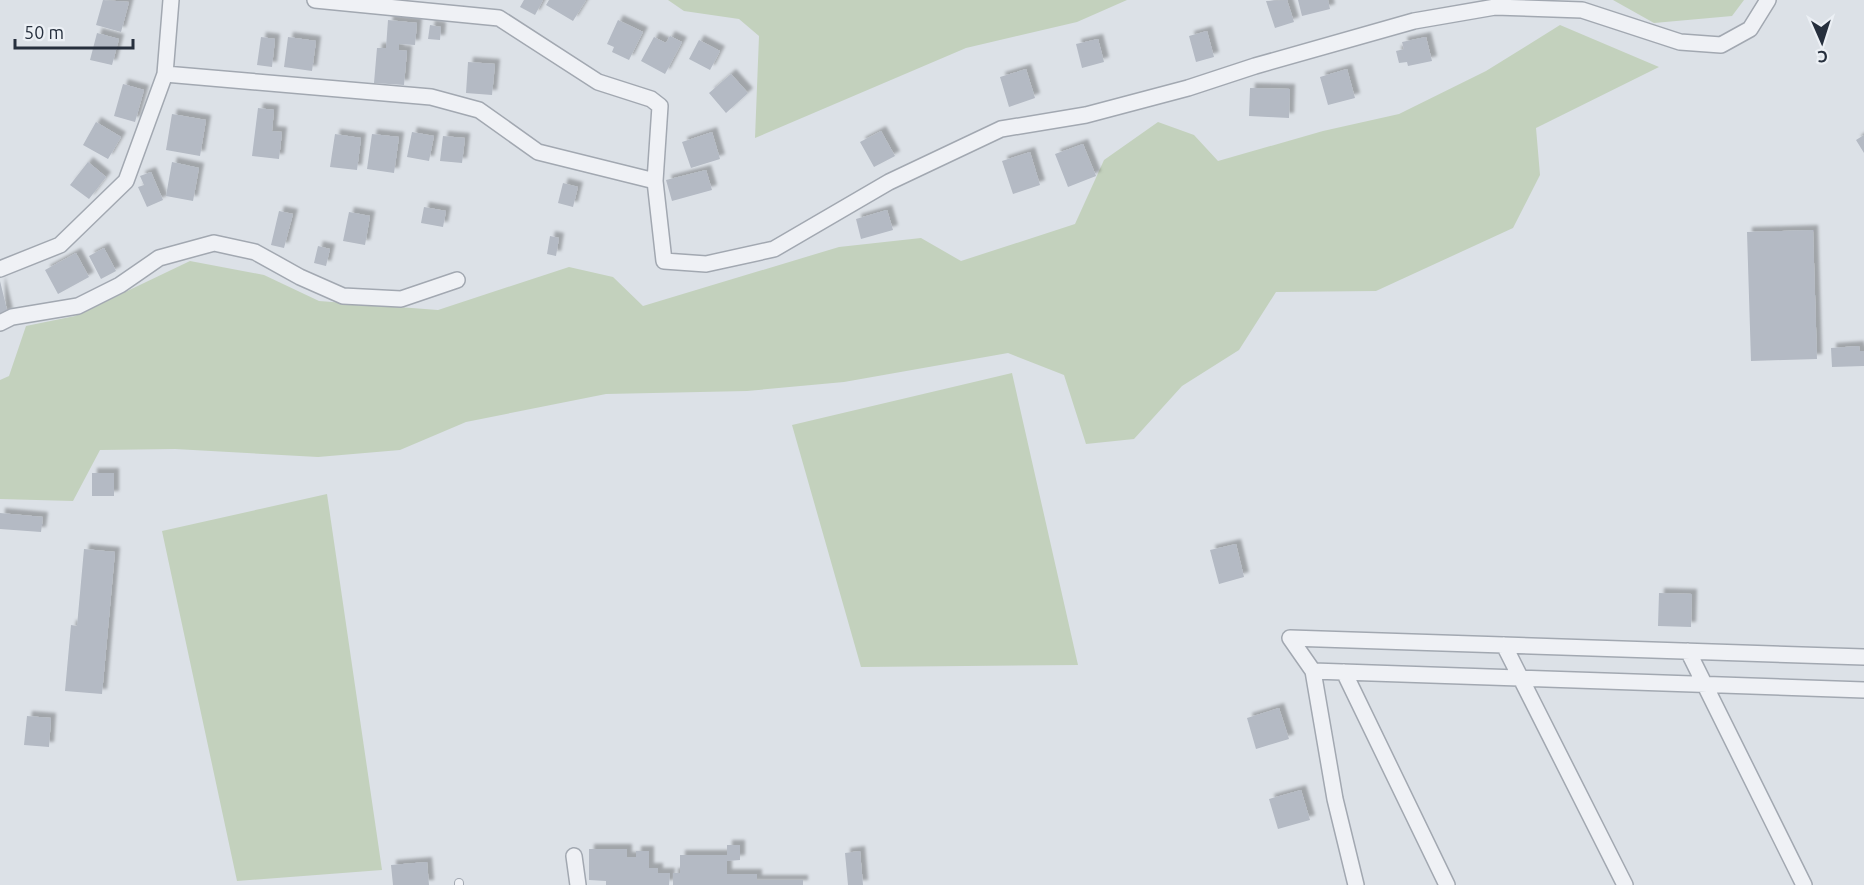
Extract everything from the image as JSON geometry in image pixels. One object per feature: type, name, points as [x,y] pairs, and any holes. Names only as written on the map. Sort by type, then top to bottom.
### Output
[{"type":"street","points":[[0,269],[60,245],[126,181],[165,74],[171,0]]},
{"type":"street","points":[[315,0],[499,18],[598,82],[651,99],[660,106],[655,181],[664,261],[706,264],[774,249],[889,182],[1002,129],[1086,115],[1188,88],[1255,66],[1414,21],[1495,7],[1582,10],[1680,42],[1721,45],[1750,29],[1768,0]]},
{"type":"street","points":[[165,74],[431,97],[479,110],[538,152],[655,181]]},
{"type":"street","points":[[0,323],[12,317],[78,306],[120,285],[159,258],[214,243],[255,252],[300,277],[344,296],[401,299],[457,280]]},
{"type":"street","points":[[1356,885],[1335,799],[1313,671],[1290,638],[1864,657]]},
{"type":"street","points":[[1504,645],[1524,678],[1625,885]]},
{"type":"street","points":[[1689,651],[1804,885]]},
{"type":"street","points":[[1313,671],[1864,690]]},
{"type":"street","points":[[1344,672],[1447,885]]},
{"type":"street","points":[[574,856],[578,885]]},
{"type":"green space","points":[[668,0],[1127,0],[1077,22],[966,48],[755,138],[759,36],[739,19],[684,11]]},
{"type":"green space","points":[[1613,0],[1744,0],[1732,16],[1654,23]]},
{"type":"green space","points":[[1560,25],[1659,67],[1536,128],[1540,175],[1513,228],[1376,291],[1276,292],[1239,350],[1182,386],[1134,439],[1086,444],[1064,375],[1008,353],[844,382],[747,391],[606,394],[466,422],[400,450],[318,457],[175,449],[100,450],[73,501],[0,499],[0,380],[9,376],[26,326],[75,316],[190,261],[264,275],[319,301],[438,310],[569,267],[613,277],[643,306],[839,247],[921,238],[961,261],[1075,224],[1104,160],[1158,122],[1194,135],[1218,161],[1323,131],[1399,114],[1486,71]]},
{"type":"green space","points":[[1012,373],[1078,665],[861,667],[792,425]]},
{"type":"green space","points":[[327,494],[382,870],[237,881],[162,531]]},
{"type":"building","points":[[103,0],[129,2],[121,32],[96,25]]},
{"type":"building","points":[[524,0],[543,0],[535,15],[520,7]]},
{"type":"building","points":[[549,0],[586,0],[573,21],[546,5]]},
{"type":"building","points":[[1287,0],[1294,22],[1275,28],[1266,1]]},
{"type":"building","points":[[1298,0],[1328,0],[1330,9],[1302,16]]},
{"type":"building","points":[[388,20],[417,23],[415,45],[399,44],[399,50],[407,51],[404,85],[374,83],[377,48],[386,48]]},
{"type":"building","points":[[618,20],[643,32],[629,60],[612,52],[614,47],[607,44]]},
{"type":"building","points":[[430,25],[441,27],[440,40],[428,39]]},
{"type":"building","points":[[1207,31],[1214,57],[1196,62],[1189,36]]},
{"type":"building","points":[[97,33],[119,39],[112,65],[90,60]]},
{"type":"building","points":[[670,36],[682,42],[665,74],[641,61],[654,37],[666,43]]},
{"type":"building","points":[[261,37],[275,39],[272,67],[257,65]]},
{"type":"building","points":[[288,37],[316,41],[312,71],[284,67]]},
{"type":"building","points":[[1426,37],[1432,61],[1408,66],[1407,62],[1399,63],[1396,51],[1404,49],[1402,42]]},
{"type":"building","points":[[1098,39],[1104,62],[1082,68],[1076,44]]},
{"type":"building","points":[[699,40],[720,51],[710,70],[689,59]]},
{"type":"building","points":[[468,62],[495,64],[492,95],[466,93]]},
{"type":"building","points":[[1026,69],[1035,98],[1009,107],[1000,77]]},
{"type":"building","points":[[1347,69],[1355,98],[1328,105],[1320,77]]},
{"type":"building","points":[[731,74],[748,93],[726,113],[709,93]]},
{"type":"building","points":[[123,84],[144,90],[135,122],[114,116]]},
{"type":"building","points":[[1250,88],[1290,89],[1289,118],[1249,116]]},
{"type":"building","points":[[258,108],[274,110],[272,131],[282,132],[279,159],[252,156]]},
{"type":"building","points":[[172,114],[206,120],[200,156],[166,150]]},
{"type":"building","points":[[96,122],[121,137],[108,159],[83,145]]},
{"type":"building","points":[[881,131],[895,156],[874,167],[860,142]]},
{"type":"building","points":[[412,132],[434,136],[429,161],[407,157]]},
{"type":"building","points":[[712,132],[720,159],[691,168],[682,142]]},
{"type":"building","points":[[335,134],[361,138],[357,170],[330,167]]},
{"type":"building","points":[[372,134],[399,137],[394,173],[367,169]]},
{"type":"building","points":[[1864,135],[1864,153],[1856,140]]},
{"type":"building","points":[[443,136],[465,138],[462,163],[440,161]]},
{"type":"building","points":[[1083,144],[1096,176],[1068,187],[1055,154]]},
{"type":"building","points":[[1030,152],[1040,185],[1013,194],[1002,161]]},
{"type":"building","points":[[88,162],[106,177],[89,199],[70,185]]},
{"type":"building","points":[[172,162],[199,168],[193,201],[166,196]]},
{"type":"building","points":[[706,170],[712,190],[672,201],[666,180]]},
{"type":"building","points":[[151,172],[163,200],[147,207],[138,187],[144,185],[140,176]]},
{"type":"building","points":[[563,183],[578,187],[573,207],[558,203]]},
{"type":"building","points":[[424,207],[446,211],[443,227],[421,223]]},
{"type":"building","points":[[887,210],[893,230],[861,239],[856,219]]},
{"type":"building","points":[[279,211],[293,214],[284,248],[271,245]]},
{"type":"building","points":[[349,212],[370,216],[365,245],[343,241]]},
{"type":"building","points":[[1813,230],[1817,359],[1751,361],[1747,232]]},
{"type":"building","points":[[550,236],[559,238],[556,256],[547,254]]},
{"type":"building","points":[[318,246],[330,249],[326,266],[314,263]]},
{"type":"building","points":[[104,248],[116,271],[101,279],[89,256]]},
{"type":"building","points":[[76,253],[89,277],[58,294],[45,270]]},
{"type":"building","points":[[0,281],[8,314],[0,316]]},
{"type":"building","points":[[1859,346],[1860,351],[1864,351],[1864,366],[1832,367],[1831,348]]},
{"type":"building","points":[[92,473],[114,473],[114,496],[92,496]]},
{"type":"building","points":[[0,513],[43,517],[41,532],[0,529]]},
{"type":"building","points":[[1236,544],[1244,577],[1219,584],[1210,550]]},
{"type":"building","points":[[84,549],[115,552],[102,694],[65,691],[71,625],[77,626]]},
{"type":"building","points":[[1659,593],[1692,594],[1691,627],[1658,626]]},
{"type":"building","points":[[1279,708],[1289,739],[1256,749],[1247,718]]},
{"type":"building","points":[[27,716],[51,718],[49,747],[24,745]]},
{"type":"building","points":[[1301,790],[1310,820],[1278,829],[1269,799]]},
{"type":"building","points":[[727,845],[740,845],[740,860],[727,861],[727,874],[757,874],[757,880],[803,880],[803,885],[673,885],[673,873],[680,873],[680,855],[727,855]]},
{"type":"building","points":[[589,849],[627,849],[627,857],[636,857],[636,851],[649,851],[649,868],[658,868],[658,873],[670,873],[669,885],[606,885],[606,881],[589,880]]},
{"type":"building","points":[[860,851],[863,885],[848,885],[845,853]]},
{"type":"building","points":[[427,862],[429,885],[393,885],[391,865]]}]
